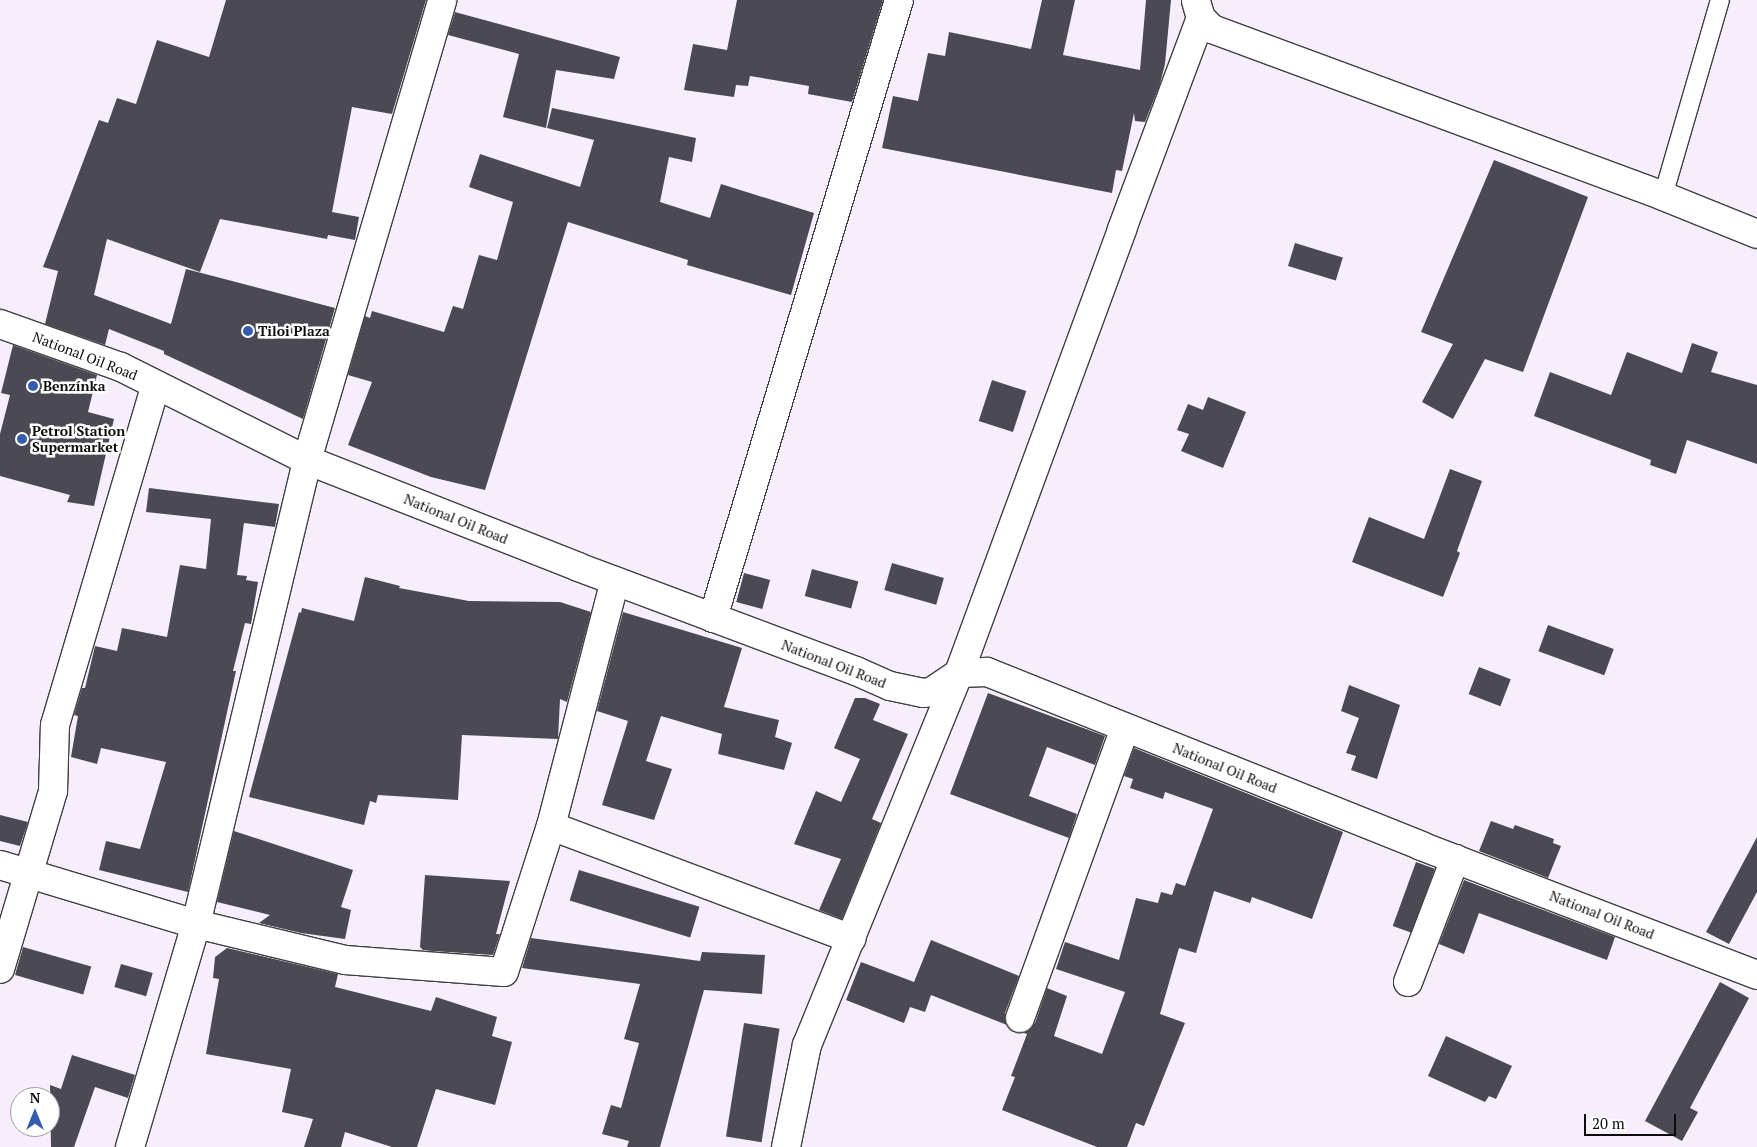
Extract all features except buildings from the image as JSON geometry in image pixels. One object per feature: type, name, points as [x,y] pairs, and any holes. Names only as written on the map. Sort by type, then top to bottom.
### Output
[{"type":"street","points":[[130,1147],[196,924],[307,460],[442,0]]},
{"type":"street","points":[[713,618],[899,0]]},
{"type":"street","points":[[1198,9],[1212,29],[1663,196],[1757,234]]},
{"type":"street","points":[[786,1147],[807,1045],[960,673],[1122,228],[1198,9]]},
{"type":"street","name":"National Oil Road","points":[[0,324],[121,367],[307,460],[616,581],[856,671],[890,686],[923,693],[931,692],[960,673],[988,672],[1125,728],[1757,975]]},
{"type":"street","points":[[0,969],[53,791],[55,725],[156,385]]},
{"type":"street","points":[[0,864],[196,924],[345,960],[504,972],[551,826],[616,581]]},
{"type":"street","points":[[1020,1018],[1125,728]]},
{"type":"street","points":[[551,826],[851,939]]},
{"type":"street","points":[[1408,982],[1455,858]]},
{"type":"lane","points":[[1663,196],[1720,0]]},
{"type":"place","name":"Tiloi Plaza","points":[[248,331]]},
{"type":"place","name":"Benzínka","points":[[33,386]]},
{"type":"place","name":"Petrol Station Supermarket","points":[[22,439]]}]
